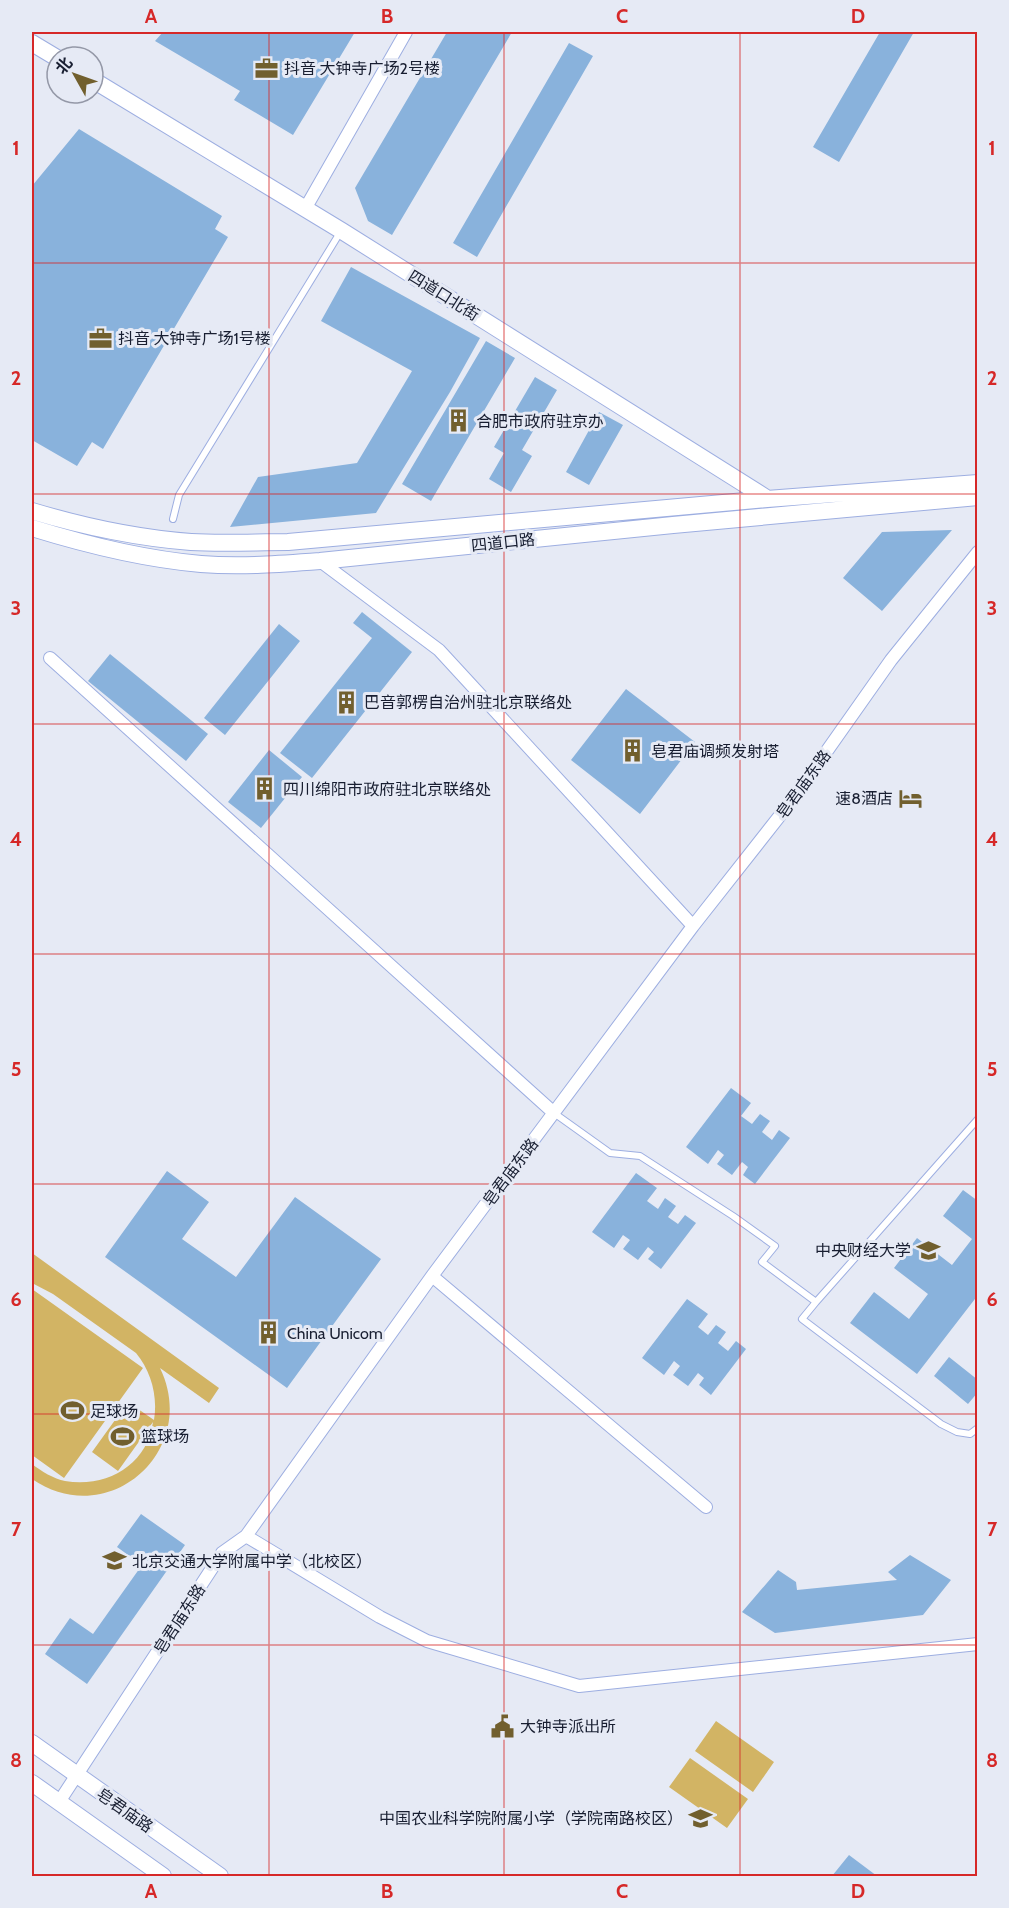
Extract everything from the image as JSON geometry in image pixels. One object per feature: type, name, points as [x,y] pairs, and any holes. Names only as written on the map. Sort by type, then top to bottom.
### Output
[{"type":"street","points":[[305,209],[406,32]]},
{"type":"street","points":[[32,43],[45,51]]},
{"type":"street","name":"四道口北街","points":[[105,87],[342,231],[792,515]]},
{"type":"street","name":"四道口路","points":[[32,511],[125,533],[167,540],[238,543],[311,541],[767,499],[978,483]]},
{"type":"street","name":"四道口路","points":[[32,528],[109,550],[202,564],[232,565],[320,561],[978,497]]},
{"type":"street","name":"皂君庙东路","points":[[58,1802],[222,1553],[246,1536],[432,1276],[693,926],[793,799],[891,660],[978,552]]},
{"type":"street","points":[[320,561],[439,650],[693,926]]},
{"type":"street","points":[[50,658],[554,1113]]},
{"type":"street","points":[[432,1276],[706,1507]]},
{"type":"street","points":[[246,1536],[380,1617],[427,1641],[484,1660],[579,1686],[978,1644]]},
{"type":"street","name":"皂君庙路","points":[[32,1743],[220,1876]]},
{"type":"street","name":"皂君庙路","points":[[32,1783],[163,1876]]},
{"type":"lane","points":[[173,519],[179,495],[342,231]]},
{"type":"lane","points":[[554,1113],[610,1154],[640,1156],[775,1246],[762,1262],[816,1302]]},
{"type":"lane","points":[[978,1119],[802,1319],[941,1424],[957,1432],[970,1434],[978,1428]]},
{"type":"shaded area","points":[[32,1253],[219,1388],[209,1403],[160,1368],[169,1398],[168,1427],[157,1453],[140,1474],[117,1489],[90,1496],[61,1493],[32,1479],[32,1464],[43,1472],[65,1481],[96,1481],[122,1470],[143,1450],[153,1422],[118,1471],[92,1452],[128,1402],[154,1420],[155,1402],[146,1368],[136,1353],[53,1294],[32,1283]]},
{"type":"shaded area","name":"足球场","points":[[32,1289],[143,1368],[64,1478],[32,1455]]},
{"type":"shaded area","points":[[716,1721],[774,1762],[753,1792],[695,1751]]},
{"type":"shaded area","points":[[690,1758],[748,1799],[727,1828],[669,1787]]},
{"type":"building","name":"抖音 大钟寺广场2号楼","points":[[163,32],[355,32],[293,135],[234,100],[240,91],[155,41]]},
{"type":"building","points":[[447,32],[512,32],[392,235],[368,221],[355,188]]},
{"type":"building","points":[[880,32],[914,32],[839,162],[813,147]]},
{"type":"building","points":[[569,43],[593,56],[477,257],[453,243]]},
{"type":"building","name":"抖音 大钟寺广场1号楼","points":[[79,129],[222,216],[215,229],[228,237],[103,449],[92,442],[77,466],[32,440],[32,186]]},
{"type":"building","points":[[351,267],[480,338],[376,513],[230,527],[258,477],[357,463],[412,371],[321,321]]},
{"type":"building","name":"合肥市政府驻京办","points":[[486,341],[515,358],[431,501],[402,484]]},
{"type":"building","points":[[535,377],[557,390],[522,450],[532,456],[511,492],[489,479],[504,453],[494,447]]},
{"type":"building","points":[[599,412],[623,425],[589,485],[566,472]]},
{"type":"building","points":[[952,530],[882,611],[843,578],[882,532]]},
{"type":"building","name":"巴音郭楞自治州驻北京联络处","points":[[362,612],[412,652],[312,778],[280,753],[372,638],[353,623]]},
{"type":"building","points":[[279,624],[300,641],[225,735],[204,718]]},
{"type":"building","points":[[110,654],[208,734],[186,761],[88,681]]},
{"type":"building","name":"皂君庙调频发射塔","points":[[626,689],[695,742],[640,814],[571,760]]},
{"type":"building","name":"四川绵阳市政府驻北京联络处","points":[[269,750],[302,777],[261,828],[228,802]]},
{"type":"building","points":[[731,1088],[751,1103],[741,1116],[752,1124],[760,1114],[770,1121],[762,1132],[772,1140],[779,1130],[790,1138],[755,1184],[743,1175],[748,1167],[742,1162],[732,1175],[717,1164],[724,1155],[718,1150],[708,1164],[686,1147]]},
{"type":"building","name":"China Unicom","points":[[167,1171],[209,1202],[182,1239],[236,1277],[295,1197],[381,1259],[287,1388],[105,1257]]},
{"type":"building","points":[[636,1173],[657,1188],[647,1201],[658,1209],[665,1198],[676,1206],[668,1217],[678,1224],[685,1215],[696,1223],[661,1269],[648,1259],[654,1252],[648,1247],[638,1260],[623,1249],[630,1240],[623,1235],[614,1248],[592,1232]]},
{"type":"building","points":[[963,1190],[978,1201],[978,1295],[917,1374],[850,1323],[874,1292],[909,1319],[928,1294],[894,1268],[917,1238],[952,1265],[972,1239],[943,1216]]},
{"type":"building","points":[[687,1299],[708,1314],[698,1327],[708,1335],[716,1325],[726,1332],[718,1343],[728,1351],[736,1341],[746,1349],[711,1395],[699,1385],[704,1378],[698,1373],[688,1386],[673,1375],[680,1366],[674,1361],[664,1375],[642,1358]]},
{"type":"building","points":[[949,1357],[978,1380],[978,1392],[968,1404],[934,1376]]},
{"type":"building","points":[[141,1514],[185,1545],[87,1684],[45,1654],[70,1618],[93,1634],[142,1565],[117,1547]]},
{"type":"building","points":[[910,1555],[951,1580],[923,1615],[775,1633],[742,1612],[778,1570],[796,1582],[797,1590],[897,1580],[888,1572]]},
{"type":"building","points":[[849,1855],[877,1876],[832,1876]]},
{"type":"place","name":"抖音 大钟寺广场2号楼","points":[[266,68]]},
{"type":"place","name":"抖音 大钟寺广场1号楼","points":[[100,338]]},
{"type":"place","name":"合肥市政府驻京办","points":[[458,421]]},
{"type":"place","name":"巴音郭楞自治州驻北京联络处","points":[[346,702]]},
{"type":"place","name":"皂君庙调频发射塔","points":[[633,751]]},
{"type":"place","name":"四川绵阳市政府驻北京联络处","points":[[265,789]]},
{"type":"place","name":"速8酒店","points":[[911,798]]},
{"type":"place","name":"中央财经大学","points":[[929,1250]]},
{"type":"place","name":"China Unicom","points":[[269,1333]]},
{"type":"place","name":"足球场","points":[[72,1411]]},
{"type":"place","name":"篮球场","points":[[123,1436]]},
{"type":"place","name":"北京交通大学附属中学（北校区）","points":[[114,1561]]},
{"type":"place","name":"大钟寺派出所","points":[[502,1726]]},
{"type":"place","name":"中国农业科学院附属小学（学院南路校区）","points":[[701,1818]]}]
